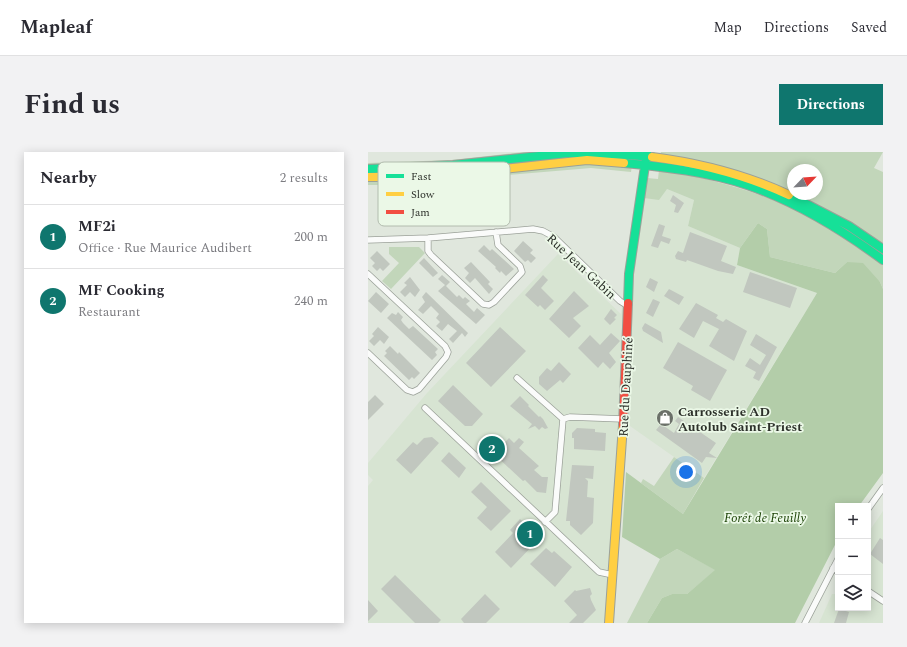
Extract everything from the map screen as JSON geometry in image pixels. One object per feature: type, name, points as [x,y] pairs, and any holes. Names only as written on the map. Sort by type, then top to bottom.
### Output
[{"type":"main road","points":[[489,162],[588,152],[706,166],[747,177],[787,192],[854,229],[883,249]]},
{"type":"main road","points":[[510,168],[587,160],[646,158],[747,186],[784,200],[817,216],[850,236],[883,260]]},
{"type":"main road","name":"Rue du Dauphiné","points":[[609,623],[623,419],[630,267],[646,158]]},
{"type":"main road","points":[[368,169],[378,169]]},
{"type":"street","name":"Rue Jean Gabin","points":[[368,240],[428,238],[532,229],[548,234],[628,306]]},
{"type":"street","points":[[428,238],[428,252],[483,304],[488,305],[494,302],[522,272],[520,266],[498,245],[496,232]]},
{"type":"street","points":[[368,274],[446,346],[448,352],[446,357],[424,383],[413,392],[407,390],[368,353]]},
{"type":"street","points":[[517,378],[563,419],[623,419]]},
{"type":"street","points":[[425,408],[599,572],[613,576]]},
{"type":"street","points":[[545,522],[555,512],[563,419]]},
{"type":"street","points":[[871,505],[883,488]]},
{"type":"street","points":[[805,623],[835,569]]},
{"type":"street","points":[[871,593],[883,601]]},
{"type":"shaded area","points":[[524,152],[634,152],[631,172],[591,168],[510,175],[510,162],[396,162],[451,160]]},
{"type":"shaded area","points":[[661,152],[883,152],[874,168],[883,172],[883,257],[836,224],[660,156]]},
{"type":"shaded area","points":[[368,163],[378,163],[378,185],[368,185]]},
{"type":"shaded area","points":[[659,170],[708,179],[754,193],[799,211],[853,241],[883,263],[883,289],[880,282],[847,262],[835,273],[770,257],[767,229],[758,223],[740,248],[688,226],[694,200],[667,189],[659,200],[644,198],[647,178],[658,179]]},
{"type":"shaded area","points":[[667,189],[694,200],[688,226],[740,248],[737,265],[817,293],[704,478],[620,419],[605,623],[368,623],[368,486],[373,480],[368,475],[368,463],[427,393],[558,254],[621,314],[630,234],[636,197],[644,198]]},
{"type":"shaded area","points":[[389,247],[419,247],[425,253],[391,289],[382,281],[399,263],[389,254]]},
{"type":"shaded area","points":[[674,457],[704,478],[683,514],[641,483],[643,479],[654,486]]},
{"type":"shaded area","points":[[883,511],[883,623],[819,623],[832,594],[835,594],[835,611],[871,611],[871,529]]},
{"type":"shaded area","points":[[677,549],[716,570],[687,594],[672,594],[662,598],[647,623],[627,623],[660,559]]},
{"type":"green space","name":"Forêt de Feuilly","points":[[758,223],[767,229],[770,257],[835,273],[847,262],[863,263],[880,282],[883,289],[883,473],[861,503],[835,503],[835,545],[795,623],[647,623],[662,598],[672,594],[687,594],[715,570],[677,549],[660,559],[622,537],[626,472],[683,514],[817,293],[737,265],[740,248]]},
{"type":"building","points":[[673,195],[684,203],[678,213],[674,212],[676,205],[670,201]]},
{"type":"building","points":[[659,224],[665,226],[662,236],[671,239],[669,244],[661,241],[658,248],[651,246]]},
{"type":"building","points":[[690,232],[727,246],[721,261],[736,267],[733,274],[718,271],[687,260],[686,262],[676,259],[675,256],[678,251],[683,253]]},
{"type":"building","points":[[523,241],[533,250],[530,253],[536,258],[531,263],[528,260],[525,262],[514,251]]},
{"type":"building","points":[[484,245],[490,251],[492,249],[514,269],[506,276],[501,271],[500,273],[495,268],[496,267],[478,251]]},
{"type":"building","points":[[377,251],[390,264],[383,271],[380,268],[377,271],[372,266],[375,263],[370,258]]},
{"type":"building","points":[[424,258],[438,273],[433,277],[419,263]]},
{"type":"building","points":[[471,262],[490,282],[488,284],[493,289],[489,294],[475,278],[470,283],[465,278],[469,273],[464,268]]},
{"type":"building","points":[[750,272],[797,288],[790,308],[743,292]]},
{"type":"building","points":[[442,275],[450,282],[446,286],[457,297],[459,295],[463,299],[465,297],[470,301],[466,304],[474,312],[477,308],[485,315],[476,324],[438,291],[445,285],[438,279]]},
{"type":"building","points":[[543,275],[548,280],[541,288],[554,301],[545,310],[540,305],[538,307],[525,295]]},
{"type":"building","points":[[410,277],[420,290],[415,297],[410,292],[405,297],[400,292],[407,285],[404,283]]},
{"type":"building","points":[[650,278],[658,282],[654,292],[646,287]]},
{"type":"building","points":[[669,289],[684,297],[679,305],[664,296]]},
{"type":"building","points":[[574,291],[589,306],[573,318],[581,326],[569,338],[549,319]]},
{"type":"building","points":[[376,292],[389,304],[381,313],[368,301]]},
{"type":"building","points":[[426,292],[468,333],[465,337],[462,333],[453,343],[449,339],[457,331],[448,324],[442,331],[436,326],[440,322],[436,318],[439,314],[431,306],[423,314],[418,310],[425,302],[422,297]]},
{"type":"building","points":[[653,299],[660,302],[653,317],[646,313]]},
{"type":"building","points":[[696,303],[718,315],[716,318],[723,322],[726,319],[747,331],[734,361],[709,346],[719,329],[703,321],[694,338],[679,329]]},
{"type":"building","points":[[611,309],[617,315],[614,318],[616,319],[610,325],[604,319]]},
{"type":"building","points":[[398,312],[403,317],[401,320],[409,329],[413,326],[438,349],[435,352],[437,355],[432,360],[387,318],[392,313],[396,315]]},
{"type":"building","points":[[645,323],[661,332],[663,343],[643,331],[642,328]]},
{"type":"building","points":[[378,327],[389,337],[384,344],[380,340],[374,346],[369,341],[374,336],[372,334]]},
{"type":"building","points":[[500,327],[526,351],[491,387],[466,363]]},
{"type":"building","points":[[611,333],[620,341],[609,353],[616,362],[610,369],[603,362],[598,368],[578,348],[590,335],[600,345]]},
{"type":"building","points":[[756,334],[777,347],[759,381],[753,378],[756,372],[745,366],[750,358],[760,365],[766,355],[750,345]]},
{"type":"building","points":[[678,342],[727,370],[710,401],[691,390],[693,386],[663,368]]},
{"type":"building","points":[[390,346],[398,354],[399,352],[420,373],[414,379],[412,377],[409,380],[384,356],[387,353],[385,351]]},
{"type":"building","points":[[559,362],[571,374],[563,383],[560,380],[547,391],[539,384],[539,377],[547,368],[551,371]]},
{"type":"building","points":[[453,385],[483,414],[472,426],[465,426],[438,401]]},
{"type":"building","points":[[375,395],[384,404],[368,420],[368,402]]},
{"type":"building","points":[[520,396],[539,417],[540,416],[543,419],[548,428],[545,429],[542,427],[539,430],[535,426],[528,429],[532,424],[510,406]]},
{"type":"building","points":[[678,417],[716,443],[709,453],[717,458],[706,457],[702,463],[656,430],[661,424],[674,433],[679,424],[675,421]]},
{"type":"building","points":[[577,428],[595,429],[595,432],[606,433],[605,451],[574,449],[574,438],[572,438],[572,433]]},
{"type":"building","points":[[432,437],[439,443],[411,474],[396,460],[413,442],[417,445],[424,438]]},
{"type":"building","points":[[509,438],[514,443],[519,438],[524,442],[519,448],[539,466],[534,470],[542,477],[548,477],[546,493],[537,492],[494,454]]},
{"type":"building","points":[[449,452],[466,468],[459,478],[441,461]]},
{"type":"building","points":[[572,465],[594,466],[593,479],[585,478],[588,481],[587,497],[594,498],[593,523],[581,535],[570,525],[570,521],[566,521]]},
{"type":"building","points":[[481,482],[511,511],[491,531],[477,518],[487,507],[471,492]]},
{"type":"building","points":[[520,519],[538,536],[534,540],[536,542],[511,568],[495,552],[513,533],[510,530]]},
{"type":"building","points":[[880,538],[883,540],[883,564],[871,555]]},
{"type":"building","points":[[546,548],[552,553],[554,551],[572,567],[555,587],[530,564]]},
{"type":"building","points":[[395,575],[441,620],[438,623],[415,623],[381,589]]},
{"type":"building","points":[[590,588],[592,594],[590,596],[591,600],[596,610],[583,623],[569,623],[577,615],[564,601],[575,590]]},
{"type":"building","points":[[485,594],[500,609],[486,623],[464,623],[461,619]]},
{"type":"building","points":[[368,600],[378,611],[368,621]]},
{"type":"building","points":[[838,611],[849,612],[846,623],[834,623]]},
{"type":"traffic: fast","points":[[628,303],[629,274],[647,152]]},
{"type":"traffic: fast","points":[[482,162],[568,153],[652,157]]},
{"type":"traffic: fast","points":[[624,163],[702,173],[747,185],[801,208],[818,217],[883,260]]},
{"type":"traffic: fast","points":[[368,169],[378,169]]},
{"type":"traffic: fast","points":[[799,200],[849,226],[883,249]]},
{"type":"traffic: slow","points":[[652,157],[705,166],[756,181],[787,194]]},
{"type":"traffic: slow","points":[[510,168],[587,160],[624,163]]},
{"type":"traffic: slow","points":[[368,177],[378,177]]},
{"type":"traffic: slow","points":[[609,623],[623,425]]},
{"type":"traffic: jam","points":[[623,425],[628,303]]},
{"type":"place","name":"Carrosserie AD Autolub Saint-Priest","points":[[665,418]]},
{"type":"place","name":"MF Cooking","points":[[492,449]]},
{"type":"place","name":"MF2i","points":[[530,534]]}]
